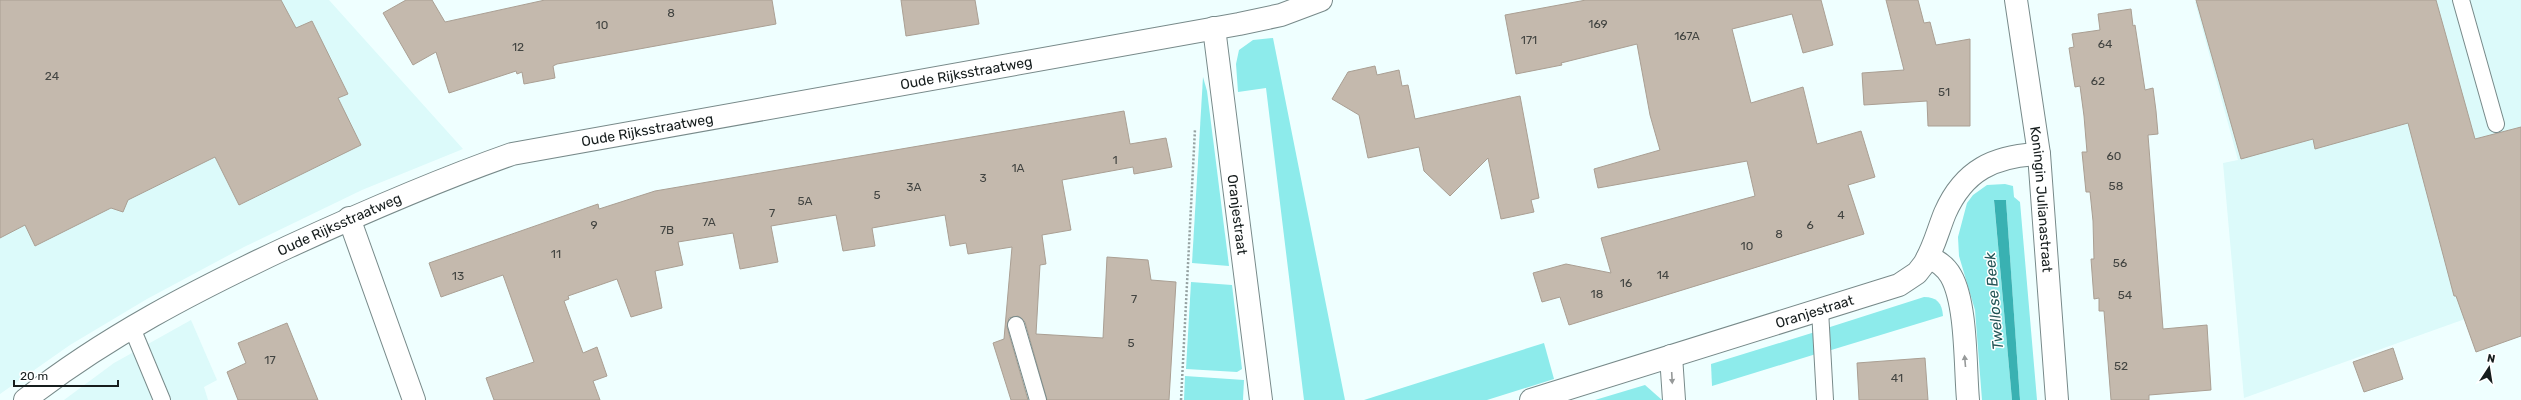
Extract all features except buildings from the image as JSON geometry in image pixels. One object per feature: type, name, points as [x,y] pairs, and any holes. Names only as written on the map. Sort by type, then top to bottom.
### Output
[{"type":"street","name":"Oude Rijksstraatweg","points":[[25,400],[90,354],[132,328],[220,278],[349,218],[415,190],[512,154],[1214,28],[1281,15],[1324,0]]},
{"type":"street","name":"Koningin Julianastraat","points":[[2016,0],[2039,154],[2058,400]]},
{"type":"street","name":"Oranjestraat","points":[[1214,28],[1261,400]]},
{"type":"street","name":"Oranjestraat","points":[[1542,398],[1899,285],[1917,273],[1928,257],[1945,214],[1966,180],[1976,171],[2004,158],[2039,154]]},
{"type":"street","points":[[349,218],[414,400]]},
{"type":"street","points":[[1928,257],[1944,266],[1956,285],[1961,314],[1968,400]]},
{"type":"street","points":[[1671,356],[1674,400]]},
{"type":"lane","points":[[2461,0],[2496,124]]},
{"type":"lane","points":[[1820,310],[1825,400]]},
{"type":"lane","points":[[1016,325],[1038,400]]},
{"type":"lane","points":[[132,328],[162,400]]},
{"type":"path","points":[[1181,400],[1195,125]]},
{"type":"shaded area","points":[[0,0],[329,0],[463,149],[362,190],[244,247],[147,299],[70,345],[0,394]]},
{"type":"shaded area","points":[[2201,0],[2521,0],[2521,299],[2244,398],[2223,163],[2238,160],[2195,2]]},
{"type":"shaded area","points":[[1273,38],[1345,400],[1304,400],[1266,88],[1238,92],[1236,64],[1239,50],[1253,40]]},
{"type":"shaded area","points":[[1203,77],[1207,91],[1229,266],[1192,263]]},
{"type":"shaded area","points":[[2005,184],[2013,186],[2014,197],[2020,202],[2037,400],[2020,400],[2006,200],[1994,201],[2012,400],[1982,400],[1975,310],[1959,256],[1958,237],[1967,203],[1973,195],[1987,185]]},
{"type":"shaded area","points":[[1994,200],[2006,200],[2020,400],[2012,400]]},
{"type":"shaded area","points":[[1191,282],[1232,285],[1242,369],[1237,372],[1186,369]]},
{"type":"shaded area","points":[[1924,297],[1932,298],[1940,304],[1943,316],[1828,351],[1827,328]]},
{"type":"shaded area","points":[[191,320],[217,380],[204,387],[208,400],[64,400],[114,363]]},
{"type":"shaded area","points":[[1815,332],[1816,354],[1712,386],[1711,364]]},
{"type":"shaded area","points":[[1544,343],[1554,379],[1487,400],[1364,400]]},
{"type":"shaded area","points":[[1185,376],[1244,380],[1243,400],[1184,400]]},
{"type":"shaded area","points":[[1645,385],[1662,400],[1595,400]]},
{"type":"water label","name":"Twellose Beek","points":[[1994,301]]}]
